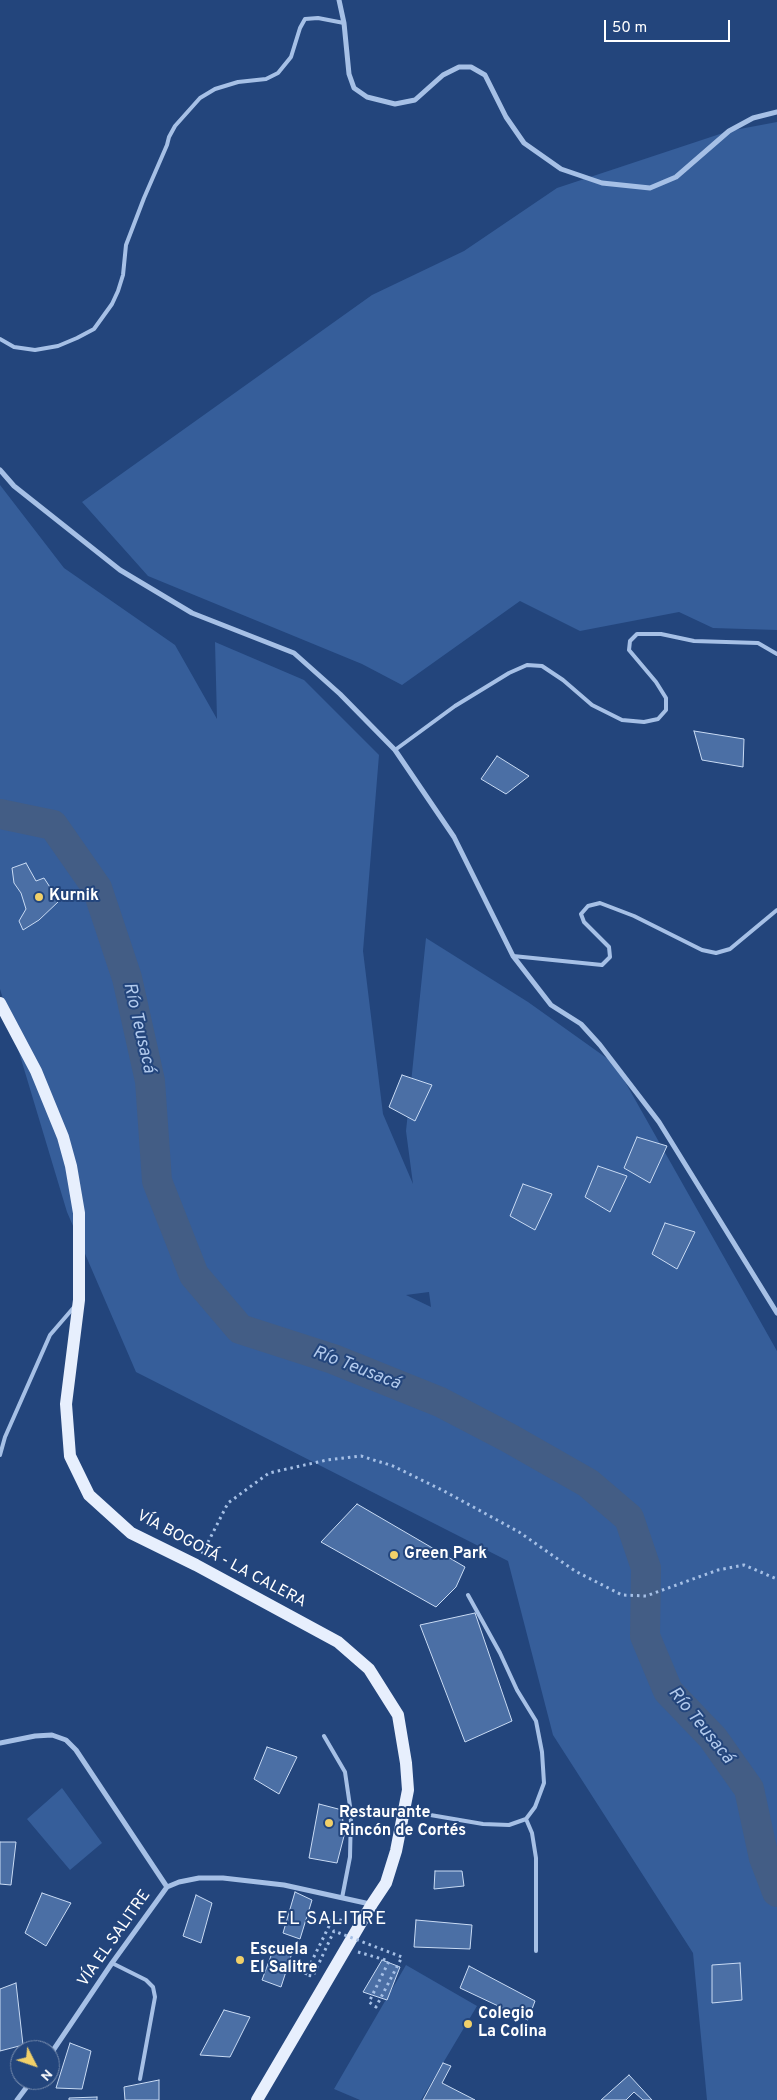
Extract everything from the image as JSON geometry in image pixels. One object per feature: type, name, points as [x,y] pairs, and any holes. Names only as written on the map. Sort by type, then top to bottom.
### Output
[{"type":"main road","name":"VÍA BOGOTÁ - LA CALERA","points":[[0,1004],[36,1071],[63,1137],[71,1166],[79,1213],[79,1300],[66,1404],[70,1456],[90,1495],[131,1533],[196,1565],[338,1642],[369,1669],[398,1715],[406,1762],[408,1790],[386,1883],[345,1949],[257,2100]]},
{"type":"street","points":[[339,0],[344,23],[349,74],[354,88],[367,97],[395,104],[415,100],[443,75],[459,67],[470,67],[485,75],[506,117],[524,143],[561,169],[602,183],[650,188],[676,178],[729,130],[753,118],[777,112]]},
{"type":"street","points":[[0,470],[14,486],[120,570],[192,613],[294,653],[340,694],[395,750],[454,837],[513,956],[551,1005],[581,1024],[600,1045],[659,1122],[777,1313]]},
{"type":"street","points":[[0,1743],[35,1736],[52,1735],[66,1740],[81,1758],[167,1887]]},
{"type":"street","name":"VÍA EL SALITRE","points":[[60,2040],[112,1963],[167,1887],[179,1882],[199,1878],[224,1878],[284,1885],[372,1904]]},
{"type":"lane","points":[[0,339],[14,347],[35,350],[58,346],[94,329],[112,304],[118,291],[123,275],[126,245],[169,137],[176,126],[200,98],[215,89],[238,82],[266,79],[278,73],[291,57],[300,28],[305,19],[318,18],[344,23]]},
{"type":"lane","points":[[395,750],[455,706],[509,673],[527,665],[542,666],[563,680],[592,705],[622,720],[644,722],[658,719],[666,710],[666,698],[656,682],[629,650],[630,641],[637,634],[661,634],[694,641],[758,643],[777,654]]},
{"type":"lane","points":[[513,956],[602,965],[610,957],[609,947],[584,922],[581,914],[588,906],[600,903],[634,916],[702,950],[716,953],[730,949],[777,910]]},
{"type":"lane","points":[[0,1455],[5,1437],[50,1336],[79,1300]]},
{"type":"lane","points":[[404,1811],[483,1824],[509,1825],[526,1819],[535,1807],[544,1784],[542,1752],[536,1721],[517,1690],[500,1653],[468,1595]]},
{"type":"lane","points":[[324,1736],[345,1772],[351,1813],[350,1857],[342,1898]]},
{"type":"lane","points":[[526,1819],[532,1833],[536,1858],[536,1951]]},
{"type":"lane","points":[[112,1963],[146,1980],[153,1987],[155,1997],[140,2079]]},
{"type":"path","points":[[196,1565],[228,1503],[269,1473],[327,1460],[361,1456],[392,1466],[444,1492],[519,1532],[575,1571],[622,1595],[646,1596],[718,1570],[744,1565],[777,1579]]},
{"type":"path","points":[[332,1920],[305,1975],[314,1976],[334,1931],[402,1956],[376,2007],[369,2002],[388,1961],[345,1949]]},
{"type":"shaded area","points":[[777,122],[777,630],[713,628],[679,612],[580,631],[520,601],[402,685],[362,664],[148,576],[82,502],[372,295],[464,251],[557,188],[729,131]]},
{"type":"shaded area","points":[[0,485],[64,568],[175,645],[217,719],[215,642],[304,680],[379,755],[363,951],[383,1114],[413,1184],[406,1131],[426,938],[528,1002],[615,1064],[777,1351],[777,2100],[707,2100],[693,1953],[553,1735],[508,1561],[136,1372],[67,1212],[0,989]],"holes":[[[429,1292],[431,1307],[406,1295]]]},
{"type":"shaded area","points":[[62,1788],[102,1843],[70,1870],[27,1819]]},
{"type":"shaded area","points":[[406,1965],[477,2006],[421,2100],[360,2100],[334,2089]]},
{"type":"building","points":[[694,731],[744,739],[743,767],[702,760]]},
{"type":"building","points":[[497,756],[529,776],[506,794],[481,779]]},
{"type":"building","name":"Kurnik","points":[[26,863],[36,881],[44,878],[59,901],[39,920],[23,930],[19,921],[26,909],[21,893],[14,883],[12,868]]},
{"type":"building","points":[[402,1075],[432,1085],[415,1121],[389,1107]]},
{"type":"building","points":[[637,1137],[667,1146],[650,1183],[624,1168]]},
{"type":"building","points":[[598,1166],[627,1176],[610,1212],[585,1197]]},
{"type":"building","points":[[523,1184],[552,1194],[535,1230],[510,1216]]},
{"type":"building","points":[[665,1223],[695,1232],[677,1269],[652,1254]]},
{"type":"building","name":"Green Park","points":[[357,1504],[465,1567],[456,1587],[436,1607],[321,1542]]},
{"type":"building","name":"Green Park","points":[[475,1613],[512,1721],[465,1742],[420,1625]]},
{"type":"building","points":[[267,1747],[297,1757],[279,1794],[254,1779]]},
{"type":"building","name":"Restaurante Rincón de Cortés","points":[[319,1804],[342,1810],[344,1836],[337,1863],[309,1858]]},
{"type":"building","points":[[0,1842],[16,1842],[11,1885],[0,1884]]},
{"type":"building","points":[[435,1871],[462,1871],[464,1886],[434,1889]]},
{"type":"building","points":[[295,1892],[312,1900],[300,1939],[283,1933]]},
{"type":"building","points":[[42,1893],[71,1903],[46,1946],[25,1933]]},
{"type":"building","points":[[196,1895],[212,1903],[201,1943],[183,1936]]},
{"type":"building","points":[[416,1920],[472,1925],[470,1949],[414,1947]]},
{"type":"building","points":[[275,1945],[292,1953],[281,1987],[262,1980]]},
{"type":"building","points":[[382,1960],[400,1967],[387,2000],[363,1992]]},
{"type":"building","points":[[740,1963],[742,2000],[712,2003],[712,1965]]},
{"type":"building","points":[[469,1966],[535,2001],[528,2020],[460,1988]]},
{"type":"building","points":[[16,1983],[22,2040],[10,2040],[10,2048],[0,2051],[0,1989]]},
{"type":"building","points":[[224,2010],[250,2017],[230,2057],[200,2055]]},
{"type":"building","points":[[70,2043],[91,2051],[82,2089],[60,2088],[60,2075]]},
{"type":"building","name":"Colegio La Colina","points":[[443,2063],[451,2066],[442,2083],[475,2100],[423,2100]]},
{"type":"building","points":[[629,2075],[652,2100],[643,2100],[634,2092],[626,2100],[601,2100]]},
{"type":"building","points":[[159,2080],[159,2100],[125,2100],[124,2087]]},
{"type":"building","points":[[97,2097],[97,2100],[69,2100],[69,2098]]},
{"type":"waterway","name":"Río Teusacá","points":[[0,814],[53,825],[97,888],[127,978],[150,1081],[157,1181],[194,1275],[240,1329],[333,1359],[440,1402],[509,1438],[588,1483],[629,1518],[646,1568],[645,1636],[668,1691],[713,1738],[749,1789],[764,1858],[777,1892]]},
{"type":"place","name":"Kurnik","points":[[39,897]]},
{"type":"place","name":"Green Park","points":[[394,1555]]},
{"type":"place","name":"Restaurante Rincón de Cortés","points":[[329,1823]]},
{"type":"place","name":"Escuela El Salitre","points":[[240,1960]]},
{"type":"place","name":"Colegio La Colina","points":[[468,2024]]},
{"type":"district","name":"EL SALITRE","points":[[332,1920]]}]
